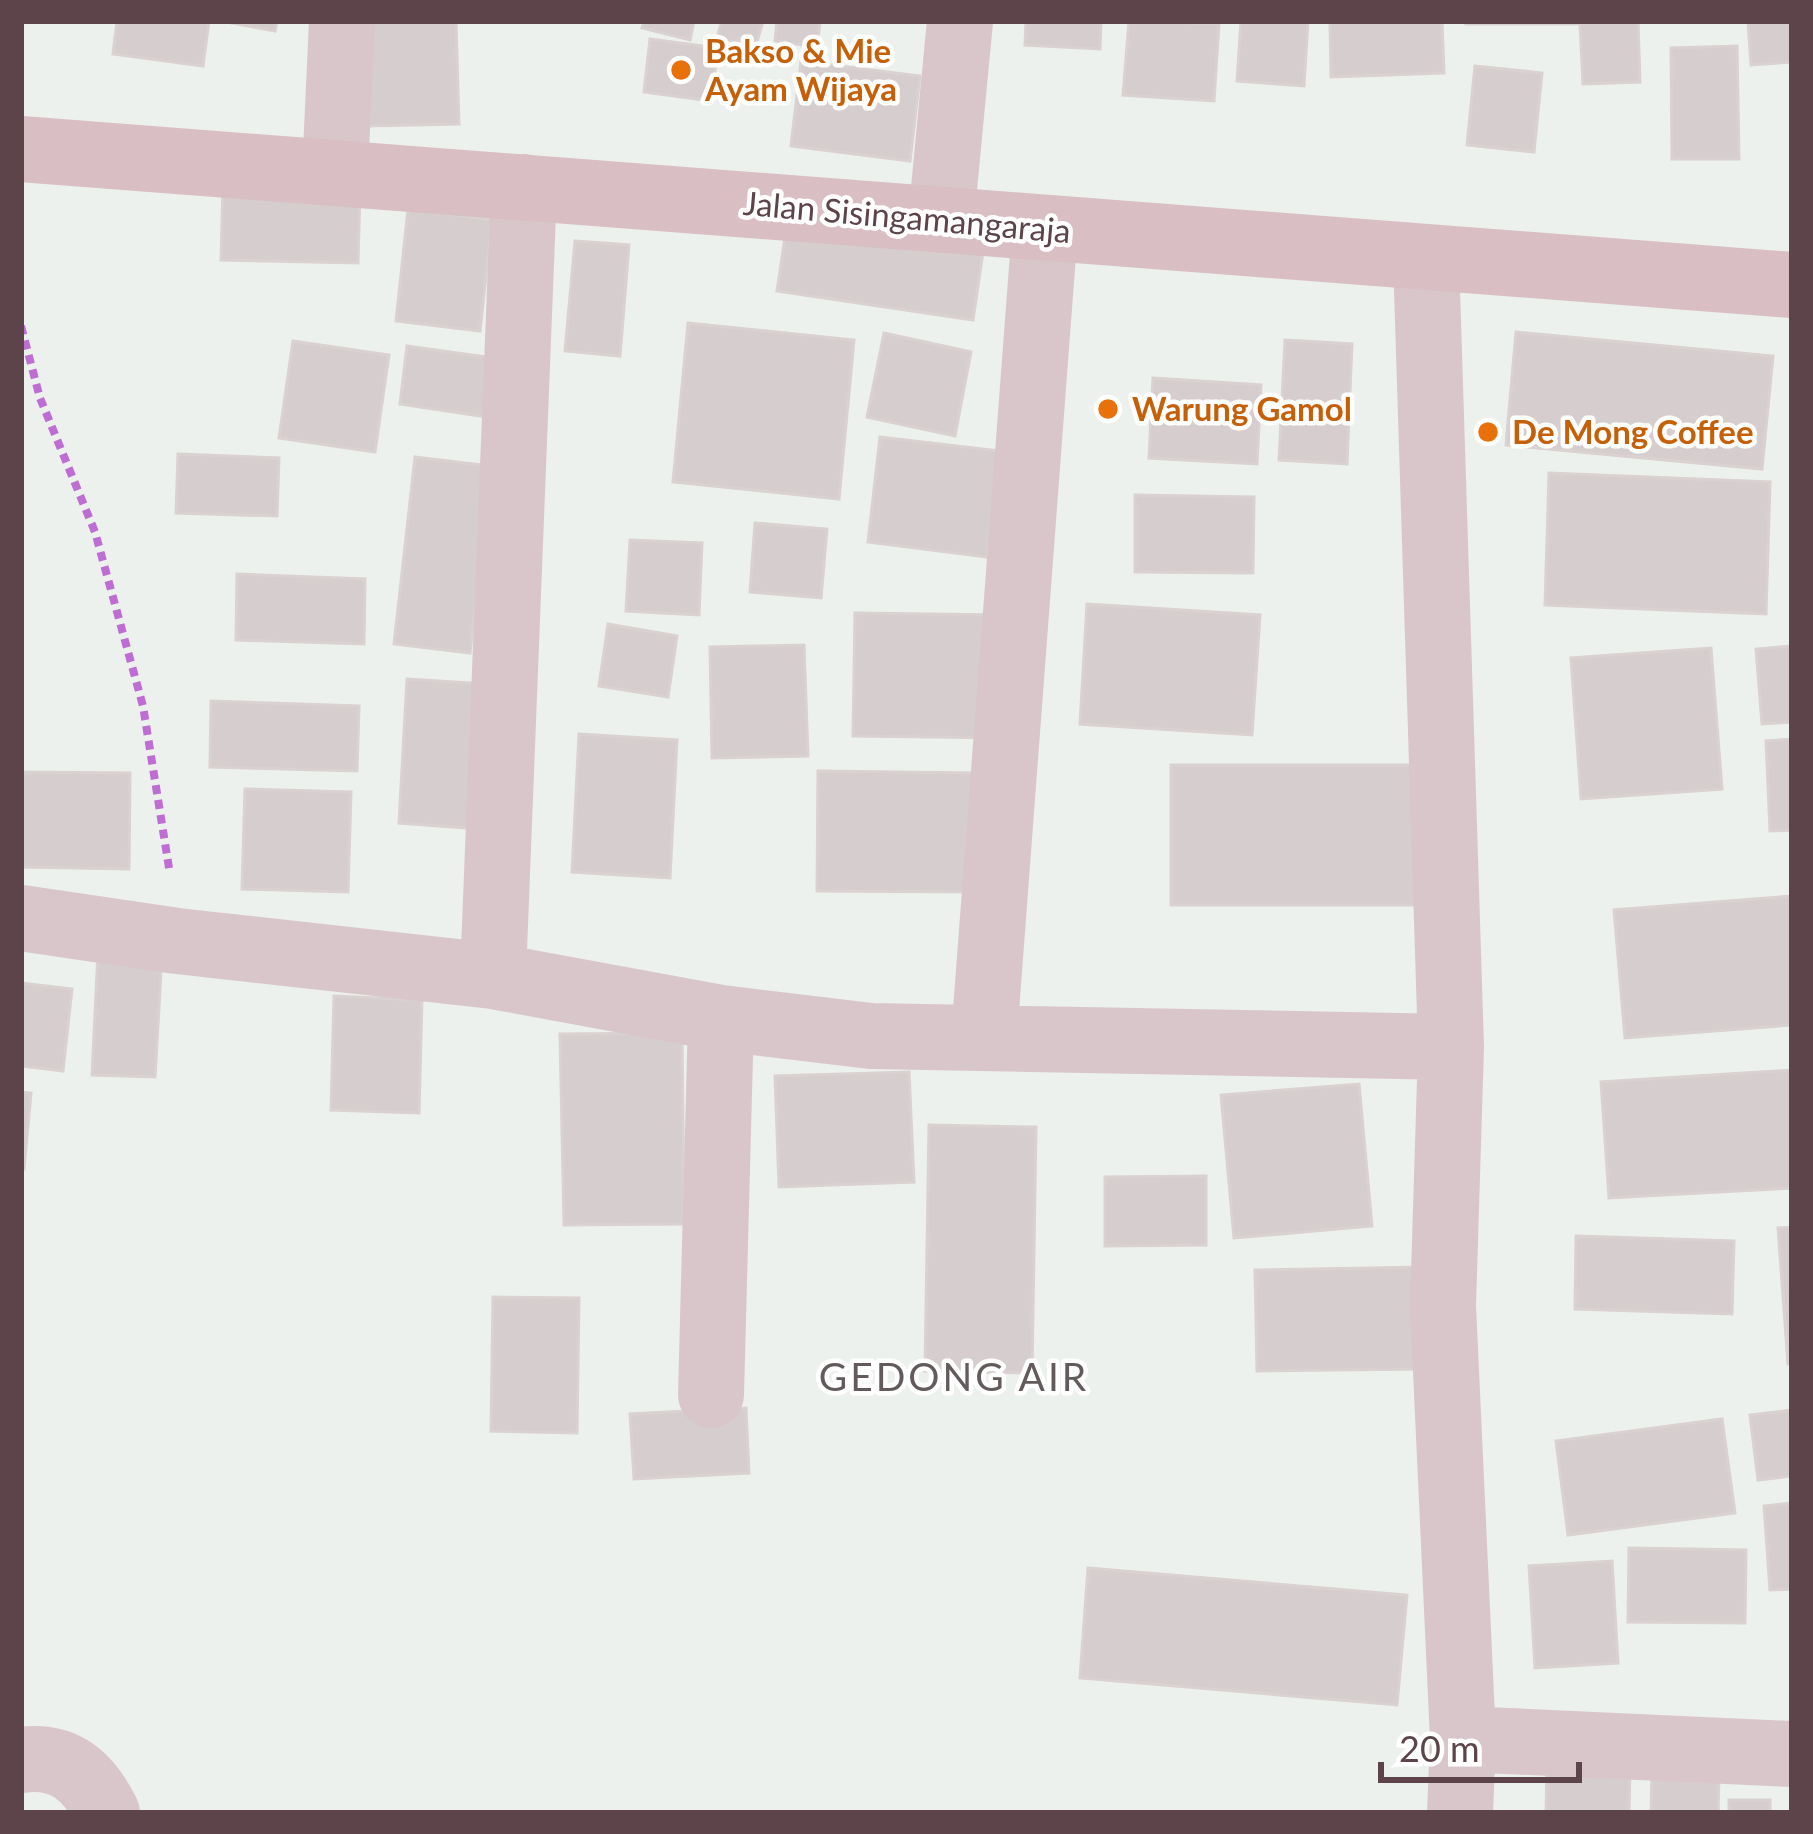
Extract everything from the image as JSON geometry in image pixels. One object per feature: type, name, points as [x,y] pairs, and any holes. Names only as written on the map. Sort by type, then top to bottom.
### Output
[{"type":"main road","name":"Jalan Sisingamangaraja","points":[[21,149],[1792,285]]},
{"type":"street","points":[[335,173],[342,21]]},
{"type":"street","points":[[941,220],[960,21]]},
{"type":"street","points":[[494,976],[524,187]]},
{"type":"street","points":[[985,1037],[1045,228]]},
{"type":"street","points":[[1426,258],[1451,1047],[1443,1306],[1463,1739],[1460,1813]]},
{"type":"street","points":[[21,918],[177,941],[494,976],[721,1018],[871,1036],[1451,1047]]},
{"type":"street","points":[[711,1395],[721,1018]]},
{"type":"street","points":[[1463,1739],[1792,1754]]},
{"type":"street","points":[[21,1760],[37,1758],[69,1765],[94,1787],[107,1813]]},
{"type":"path","points":[[21,326],[40,398],[95,532],[143,706],[164,815],[177,941]]},
{"type":"building","points":[[117,21],[209,21],[203,66],[113,54]]},
{"type":"building","points":[[221,21],[277,21],[275,31]]},
{"type":"building","points":[[365,21],[456,21],[459,124],[367,126]]},
{"type":"building","points":[[644,21],[694,21],[690,40],[642,28]]},
{"type":"building","points":[[722,21],[763,21],[755,49],[717,37]]},
{"type":"building","points":[[777,21],[820,21],[817,47],[775,41]]},
{"type":"building","points":[[1026,21],[1101,21],[1100,49],[1025,45]]},
{"type":"building","points":[[1129,21],[1219,24],[1214,101],[1123,95]]},
{"type":"building","points":[[1241,21],[1308,21],[1304,86],[1237,81]]},
{"type":"building","points":[[1330,21],[1442,21],[1444,73],[1331,77]]},
{"type":"building","points":[[1466,21],[1638,21],[1640,82],[1583,84],[1580,24]]},
{"type":"building","points":[[1748,21],[1792,21],[1792,62],[1751,65]]},
{"type":"building","name":"Bakso & Mie Ayam Wijaya","points":[[650,39],[718,48],[711,101],[644,92]]},
{"type":"building","points":[[1737,46],[1739,159],[1672,159],[1671,48]]},
{"type":"building","points":[[801,61],[920,76],[910,161],[791,146]]},
{"type":"building","points":[[1475,66],[1542,73],[1534,152],[1467,145]]},
{"type":"building","points":[[223,185],[360,189],[358,263],[221,260]]},
{"type":"building","points":[[408,209],[492,220],[480,331],[396,321]]},
{"type":"building","points":[[789,210],[985,238],[973,320],[777,291]]},
{"type":"building","points":[[575,241],[629,245],[620,356],[565,351]]},
{"type":"building","points":[[688,323],[854,340],[839,499],[673,482]]},
{"type":"building","points":[[1516,332],[1773,356],[1762,469],[1506,445]]},
{"type":"building","points":[[884,333],[971,352],[955,436],[867,417]]},
{"type":"building","points":[[1285,340],[1352,344],[1347,464],[1279,460]]},
{"type":"building","points":[[293,341],[389,355],[375,452],[279,438]]},
{"type":"building","points":[[407,346],[508,360],[500,419],[400,404]]},
{"type":"building","points":[[1153,378],[1261,385],[1257,464],[1149,458]]},
{"type":"building","points":[[880,437],[1000,451],[987,557],[868,542]]},
{"type":"building","points":[[178,454],[279,458],[277,516],[176,513]]},
{"type":"building","points":[[415,457],[491,466],[470,653],[394,644]]},
{"type":"building","points":[[1549,473],[1770,482],[1766,614],[1545,605]]},
{"type":"building","points":[[1135,495],[1254,497],[1253,573],[1135,572]]},
{"type":"building","points":[[755,523],[827,529],[821,598],[750,592]]},
{"type":"building","points":[[630,540],[702,543],[699,615],[626,611]]},
{"type":"building","points":[[237,574],[365,579],[364,644],[236,640]]},
{"type":"building","points":[[1087,604],[1260,615],[1252,735],[1080,724]]},
{"type":"building","points":[[855,613],[1004,615],[1004,738],[853,736]]},
{"type":"building","points":[[608,624],[677,636],[668,697],[599,686]]},
{"type":"building","points":[[804,645],[808,756],[712,758],[710,647]]},
{"type":"building","points":[[1792,646],[1792,722],[1762,724],[1756,649]]},
{"type":"building","points":[[1711,648],[1722,789],[1581,799],[1571,658]]},
{"type":"building","points":[[407,679],[500,685],[492,830],[399,823]]},
{"type":"building","points":[[211,701],[359,706],[357,771],[210,767]]},
{"type":"building","points":[[579,734],[677,740],[670,878],[572,872]]},
{"type":"building","points":[[1792,739],[1792,830],[1770,831],[1766,741]]},
{"type":"building","points":[[1171,765],[1432,765],[1433,905],[1171,905]]},
{"type":"building","points":[[818,771],[976,773],[975,892],[817,891]]},
{"type":"building","points":[[21,772],[130,773],[129,869],[21,867]]},
{"type":"building","points":[[245,789],[351,792],[348,892],[242,889]]},
{"type":"building","points":[[1792,896],[1792,1025],[1625,1038],[1614,910]]},
{"type":"building","points":[[98,952],[162,955],[155,1077],[92,1075]]},
{"type":"building","points":[[21,983],[72,989],[63,1071],[21,1066]]},
{"type":"building","points":[[334,996],[422,1000],[419,1113],[331,1110]]},
{"type":"building","points":[[682,1033],[684,1224],[564,1225],[560,1034]]},
{"type":"building","points":[[1792,1070],[1792,1188],[1609,1198],[1601,1082]]},
{"type":"building","points":[[909,1072],[914,1182],[779,1187],[775,1076]]},
{"type":"building","points":[[1359,1084],[1372,1226],[1234,1238],[1221,1095]]},
{"type":"building","points":[[21,1092],[31,1093],[24,1169],[21,1169]]},
{"type":"building","points":[[929,1125],[1036,1127],[1032,1373],[925,1371]]},
{"type":"building","points":[[1206,1176],[1206,1245],[1105,1246],[1105,1177]]},
{"type":"building","points":[[1792,1227],[1792,1364],[1788,1364],[1778,1228]]},
{"type":"building","points":[[1576,1236],[1734,1241],[1732,1314],[1575,1309]]},
{"type":"building","points":[[1423,1267],[1425,1369],[1257,1371],[1255,1270]]},
{"type":"building","points":[[493,1297],[579,1298],[577,1433],[491,1431]]},
{"type":"building","points":[[746,1408],[749,1473],[634,1479],[630,1414]]},
{"type":"building","points":[[1792,1410],[1792,1476],[1758,1480],[1750,1415]]},
{"type":"building","points":[[1722,1419],[1735,1513],[1568,1535],[1556,1441]]},
{"type":"building","points":[[1792,1503],[1792,1589],[1770,1590],[1764,1506]]},
{"type":"building","points":[[1629,1548],[1746,1550],[1745,1623],[1628,1622]]},
{"type":"building","points":[[1612,1561],[1618,1663],[1535,1668],[1529,1566]]},
{"type":"building","points":[[1088,1568],[1407,1595],[1397,1705],[1080,1678]]},
{"type":"building","points":[[1547,1763],[1630,1767],[1629,1813],[1546,1813]]},
{"type":"building","points":[[1652,1773],[1719,1775],[1718,1813],[1651,1813]]},
{"type":"building","points":[[1729,1800],[1770,1800],[1770,1813],[1729,1813]]},
{"type":"place","name":"Bakso & Mie Ayam Wijaya","points":[[681,70]]},
{"type":"place","name":"Warung Gamol","points":[[1108,409]]},
{"type":"place","name":"De Mong Coffee","points":[[1488,432]]},
{"type":"district","name":"GEDONG AIR","points":[[954,1377]]}]
